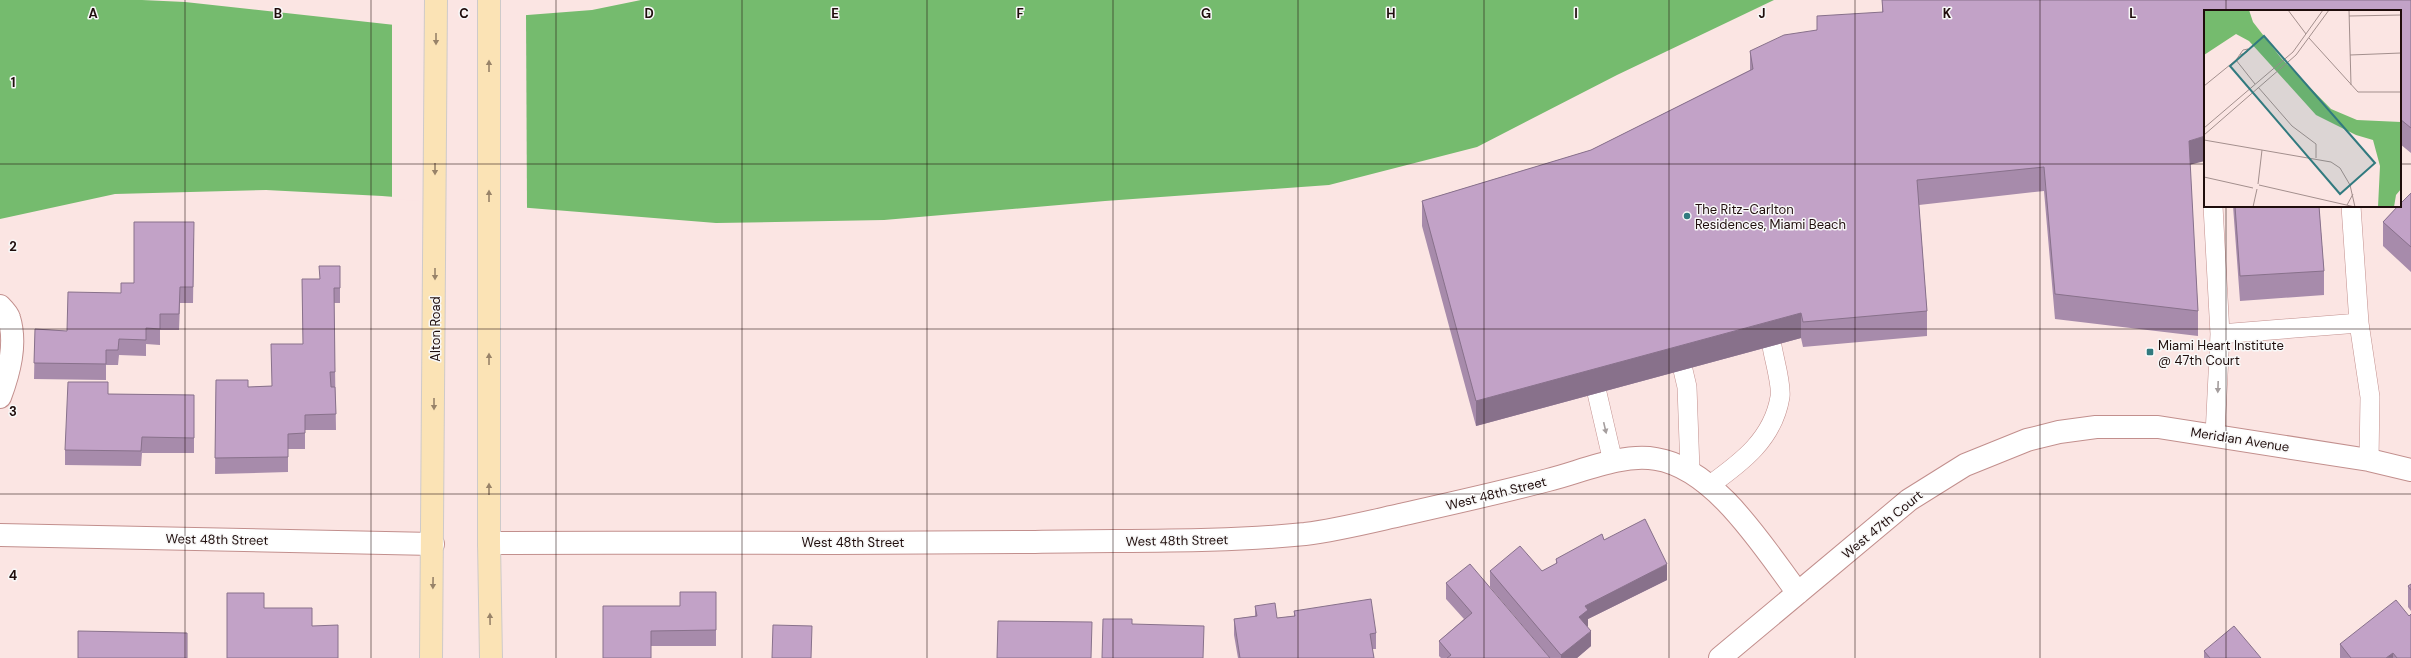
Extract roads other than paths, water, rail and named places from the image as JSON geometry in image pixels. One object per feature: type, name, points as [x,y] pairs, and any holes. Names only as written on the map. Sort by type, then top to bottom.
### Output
[{"type":"main road","name":"Alton Road","points":[[431,658],[436,0]]},
{"type":"main road","points":[[489,0],[489,542],[491,658]]},
{"type":"street","points":[[0,306],[9,317],[12,342],[10,371],[0,397]]},
{"type":"street","name":"Meridian Avenue","points":[[2068,431],[2131,426],[2158,427],[2369,460],[2411,470]]},
{"type":"street","name":"West 47th Court","points":[[1720,658],[1909,500],[1950,473],[1999,450],[2028,440],[2068,431]]},
{"type":"street","name":"West 48th Street","points":[[489,542],[960,543],[1232,539],[1308,533],[1366,523],[1466,501],[1613,462],[1642,458],[1656,458],[1690,470],[1710,486],[1756,539],[1798,593]]},
{"type":"street","name":"West 48th Street","points":[[0,535],[433,544]]},
{"type":"lane","points":[[2213,207],[2220,334],[2215,435]]},
{"type":"lane","points":[[2351,207],[2359,323],[2370,397],[2369,460]]},
{"type":"lane","points":[[2220,334],[2359,323]]},
{"type":"lane","points":[[1710,486],[1745,460],[1768,431],[1780,396],[1772,346]]},
{"type":"lane","points":[[1683,370],[1687,387],[1690,470]]},
{"type":"lane","points":[[1597,393],[1613,462]]},
{"type":"place","name":"The Ritz-Carlton Residences, Miami Beach","points":[[1687,216]]},
{"type":"place","name":"Miami Heart Institute @ 47th Court","points":[[2150,352]]}]
